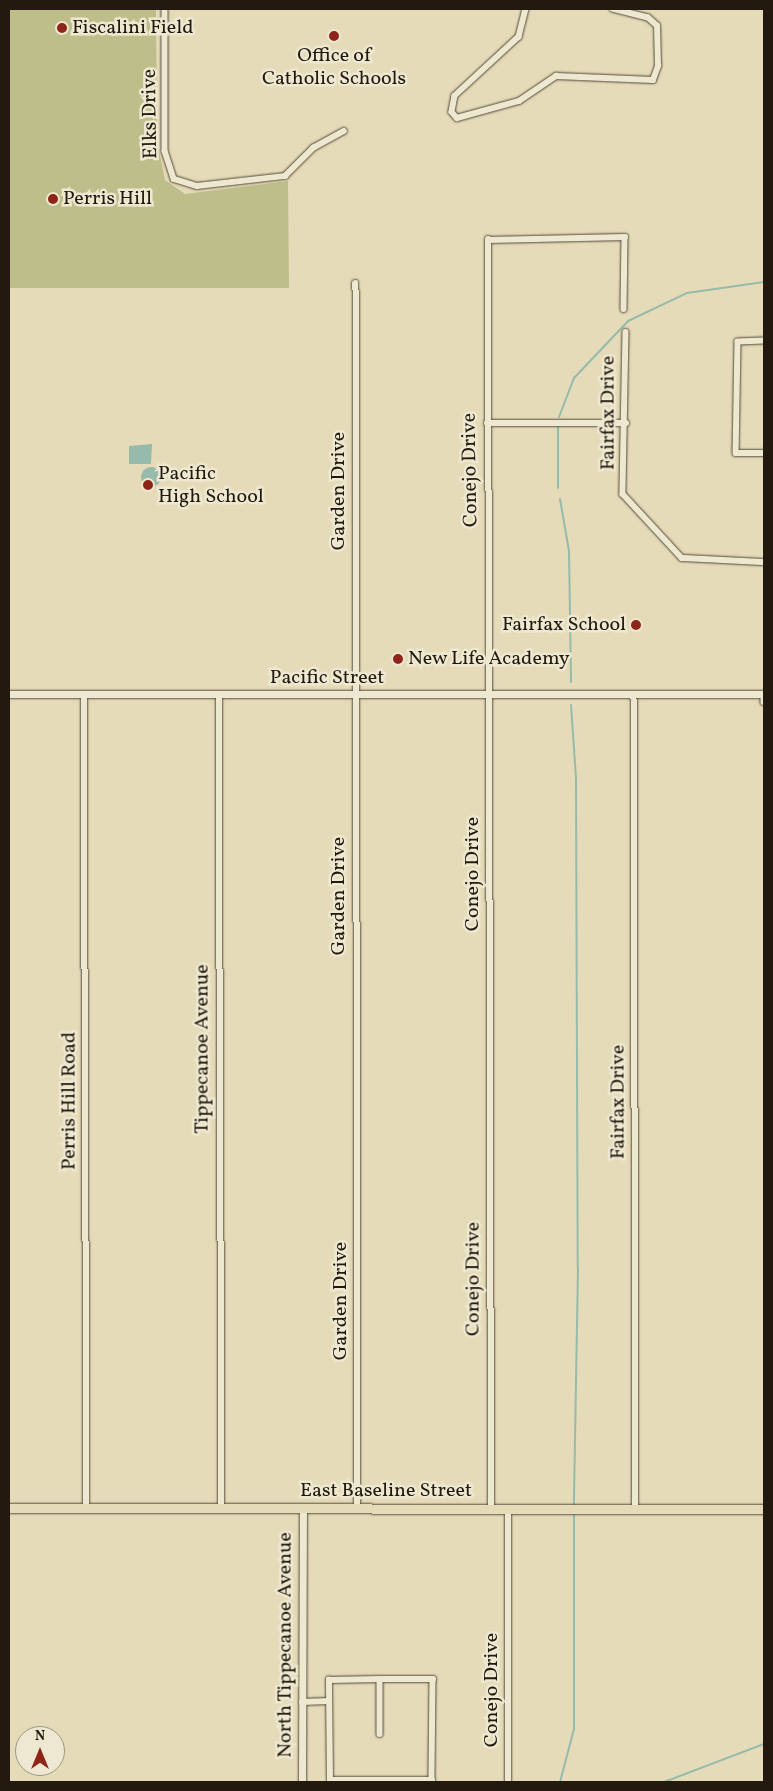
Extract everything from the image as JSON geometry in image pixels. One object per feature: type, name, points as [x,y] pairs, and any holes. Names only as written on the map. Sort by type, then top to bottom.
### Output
[{"type":"main road","name":"East Baseline Street","points":[[9,1508],[222,1510],[358,1508],[764,1509]]},
{"type":"street","name":"Elks Drive","points":[[165,9],[165,151],[174,179],[197,186],[285,176],[317,144],[344,131]]},
{"type":"street","points":[[526,9],[519,37],[455,96],[452,112],[457,118],[519,101],[556,76],[653,80],[658,66],[657,26],[648,18],[614,9]]},
{"type":"street","name":"Conejo Drive","points":[[491,1509],[488,240],[625,238],[624,309]]},
{"type":"street","name":"Garden Drive","points":[[356,283],[355,695],[358,1508]]},
{"type":"street","name":"Fairfax Drive","points":[[626,332],[626,423],[623,494],[682,558],[764,562]]},
{"type":"street","points":[[764,341],[738,342],[736,453],[764,453]]},
{"type":"street","points":[[487,423],[626,423]]},
{"type":"street","name":"Pacific Street","points":[[9,694],[764,694]]},
{"type":"street","name":"Perris Hill Road","points":[[84,694],[87,1508]]},
{"type":"street","name":"Tippecanoe Avenue","points":[[219,694],[220,1403],[222,1510]]},
{"type":"street","points":[[764,694],[764,702]]},
{"type":"street","name":"Fairfax Drive","points":[[634,695],[636,1509]]},
{"type":"street","name":"North Tippecanoe Avenue","points":[[302,1782],[303,1509]]},
{"type":"street","name":"Conejo Drive","points":[[508,1509],[508,1782]]},
{"type":"street","points":[[380,1679],[380,1734]]},
{"type":"street","points":[[433,1679],[432,1781],[330,1781],[329,1701],[329,1680],[433,1679]]},
{"type":"street","points":[[302,1702],[329,1701]]},
{"type":"green space","points":[[9,9],[156,9],[157,141],[165,180],[185,194],[288,181],[289,288],[9,288]]},
{"type":"shaded area","points":[[152,444],[151,464],[129,464],[129,446]]},
{"type":"shaded area","points":[[151,467],[158,470],[161,477],[158,484],[151,487],[144,484],[141,477],[144,470]]},
{"type":"waterway","points":[[559,417],[574,378],[628,321],[687,293],[764,282]]},
{"type":"waterway","points":[[558,425],[558,488]]},
{"type":"waterway","points":[[560,499],[569,551],[571,682]]},
{"type":"waterway","points":[[571,705],[576,778],[578,1268],[574,1505]]},
{"type":"waterway","points":[[560,1782],[574,1729],[574,1512]]},
{"type":"waterway","points":[[664,1782],[764,1744]]},
{"type":"place","name":"Fiscalini Field","points":[[62,28]]},
{"type":"place","name":"Office of Catholic Schools","points":[[334,36]]},
{"type":"place","name":"Perris Hill","points":[[53,199]]},
{"type":"place","name":"Pacific High School","points":[[148,485]]},
{"type":"place","name":"Fairfax School","points":[[636,625]]},
{"type":"place","name":"New Life Academy","points":[[398,659]]}]
